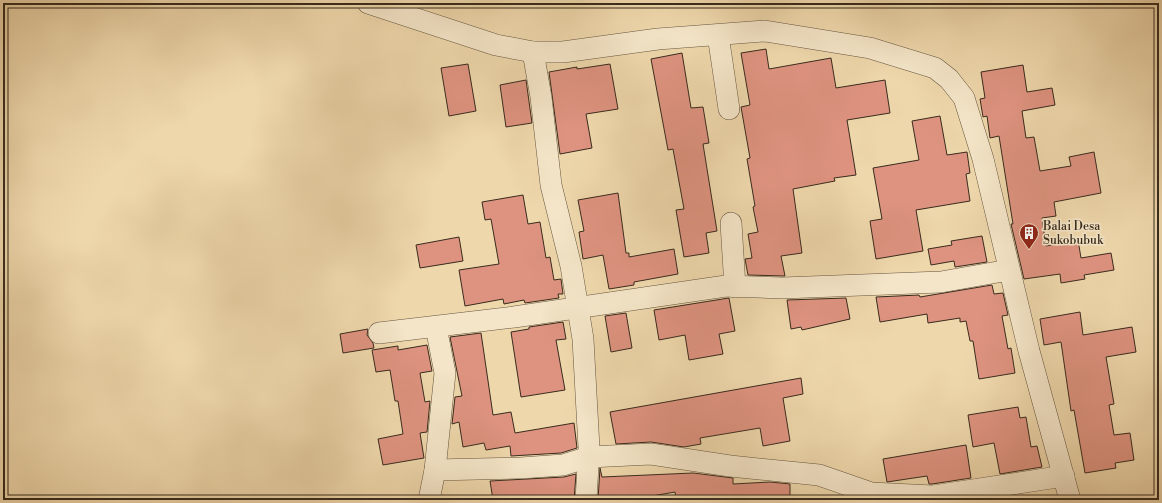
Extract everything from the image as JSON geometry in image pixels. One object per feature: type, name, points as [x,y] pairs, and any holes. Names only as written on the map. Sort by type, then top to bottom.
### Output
[{"type":"street","points":[[368,3],[496,45],[533,52],[563,52],[658,39],[765,31],[870,48],[936,68],[949,79],[964,98],[983,159],[1028,352],[1070,500]]},
{"type":"street","points":[[718,35],[729,109]]},
{"type":"street","points":[[533,52],[541,97],[551,185],[571,266],[583,339],[589,457],[586,500]]},
{"type":"street","points":[[731,223],[735,287]]},
{"type":"street","points":[[378,333],[436,327],[701,291],[726,286],[782,288],[941,282],[1009,270]]},
{"type":"street","points":[[429,500],[435,470],[445,373],[436,327]]},
{"type":"street","points":[[435,470],[528,468],[563,465],[589,457],[651,454],[730,466],[819,476],[877,494],[933,496],[1064,476]]},
{"type":"building","points":[[766,49],[769,69],[831,58],[836,88],[885,80],[890,113],[847,120],[856,175],[834,178],[835,181],[793,189],[802,253],[781,256],[785,276],[748,275],[745,259],[752,258],[748,234],[758,232],[753,207],[755,206],[747,159],[750,158],[741,107],[750,105],[741,53]]},
{"type":"building","points":[[682,53],[691,108],[703,107],[709,143],[703,144],[717,231],[706,233],[709,253],[684,257],[676,210],[684,209],[673,149],[668,150],[651,59]]},
{"type":"building","points":[[468,64],[476,111],[449,116],[441,68]]},
{"type":"building","points":[[610,64],[618,109],[586,114],[592,148],[560,154],[549,72],[577,67],[577,69]]},
{"type":"building","points":[[1023,65],[1027,92],[1052,88],[1055,105],[1022,111],[1026,138],[1034,137],[1040,171],[1071,166],[1069,157],[1094,152],[1101,193],[1054,202],[1056,216],[1042,218],[1046,246],[1078,240],[1081,258],[1111,253],[1114,270],[1084,275],[1085,279],[1061,283],[1060,274],[1024,279],[1011,224],[1013,224],[999,136],[990,138],[987,116],[983,117],[980,99],[985,98],[981,72]]},
{"type":"building","points":[[526,80],[532,123],[506,127],[500,85]]},
{"type":"building","points":[[940,116],[947,155],[967,152],[970,173],[966,174],[970,201],[916,210],[923,251],[876,259],[870,221],[882,219],[873,168],[919,160],[912,121]]},
{"type":"building","points":[[618,193],[626,253],[629,253],[629,257],[674,249],[678,274],[634,282],[634,285],[609,289],[603,255],[583,259],[579,232],[584,231],[578,200]]},
{"type":"building","points":[[523,195],[528,224],[540,222],[546,258],[550,257],[554,280],[561,279],[563,294],[558,294],[559,298],[525,303],[524,300],[504,304],[503,299],[465,306],[459,270],[499,264],[491,219],[485,220],[482,202]]},
{"type":"building","points":[[982,236],[987,262],[955,267],[954,261],[931,265],[928,249],[952,245],[951,241]]},
{"type":"building","points":[[459,237],[463,261],[420,268],[416,245]]},
{"type":"building","points":[[992,285],[994,294],[1003,293],[1008,315],[1002,316],[1008,349],[1011,348],[1015,373],[979,379],[973,341],[970,341],[966,321],[960,322],[960,318],[928,323],[927,314],[880,322],[876,297],[919,295],[920,297]]},
{"type":"building","points":[[729,298],[735,331],[719,334],[723,354],[689,360],[685,335],[659,340],[654,310]]},
{"type":"building","points":[[846,298],[850,319],[802,330],[801,327],[791,329],[787,300]]},
{"type":"building","points":[[1080,312],[1083,335],[1132,327],[1136,352],[1106,357],[1114,404],[1109,405],[1114,435],[1130,433],[1134,460],[1115,463],[1116,468],[1085,473],[1074,410],[1071,411],[1061,342],[1044,345],[1040,319]]},
{"type":"building","points":[[626,313],[632,348],[611,352],[605,316]]},
{"type":"building","points":[[563,322],[566,339],[556,340],[565,390],[521,397],[511,332],[529,329],[529,327]]},
{"type":"building","points":[[368,329],[367,335],[373,343],[374,348],[343,353],[340,334]]},
{"type":"building","points":[[481,333],[493,415],[511,412],[515,433],[574,423],[577,448],[561,453],[511,456],[510,446],[486,450],[484,443],[463,447],[459,422],[452,424],[455,397],[462,396],[450,337]]},
{"type":"building","points":[[427,345],[432,371],[420,373],[425,402],[430,401],[427,432],[420,433],[424,458],[383,465],[378,439],[403,434],[398,401],[395,401],[390,370],[376,372],[372,350],[398,346],[398,350]]},
{"type":"building","points":[[801,378],[803,394],[783,398],[790,441],[763,446],[760,428],[700,438],[701,444],[684,447],[651,442],[616,444],[610,412]]},
{"type":"building","points":[[1018,407],[1020,418],[1026,417],[1031,447],[1037,446],[1042,467],[1000,474],[994,443],[973,447],[968,415]]},
{"type":"building","points":[[966,445],[971,478],[932,484],[929,484],[927,476],[887,482],[883,459]]},
{"type":"building","points":[[600,468],[602,477],[693,473],[733,478],[733,484],[770,482],[790,484],[790,500],[676,500],[675,492],[629,500],[598,500]]},
{"type":"building","points":[[576,474],[574,500],[493,500],[490,481],[564,477]]},
{"type":"place","name":"Balai Desa Sukobubuk","points":[[1029,250]]}]
